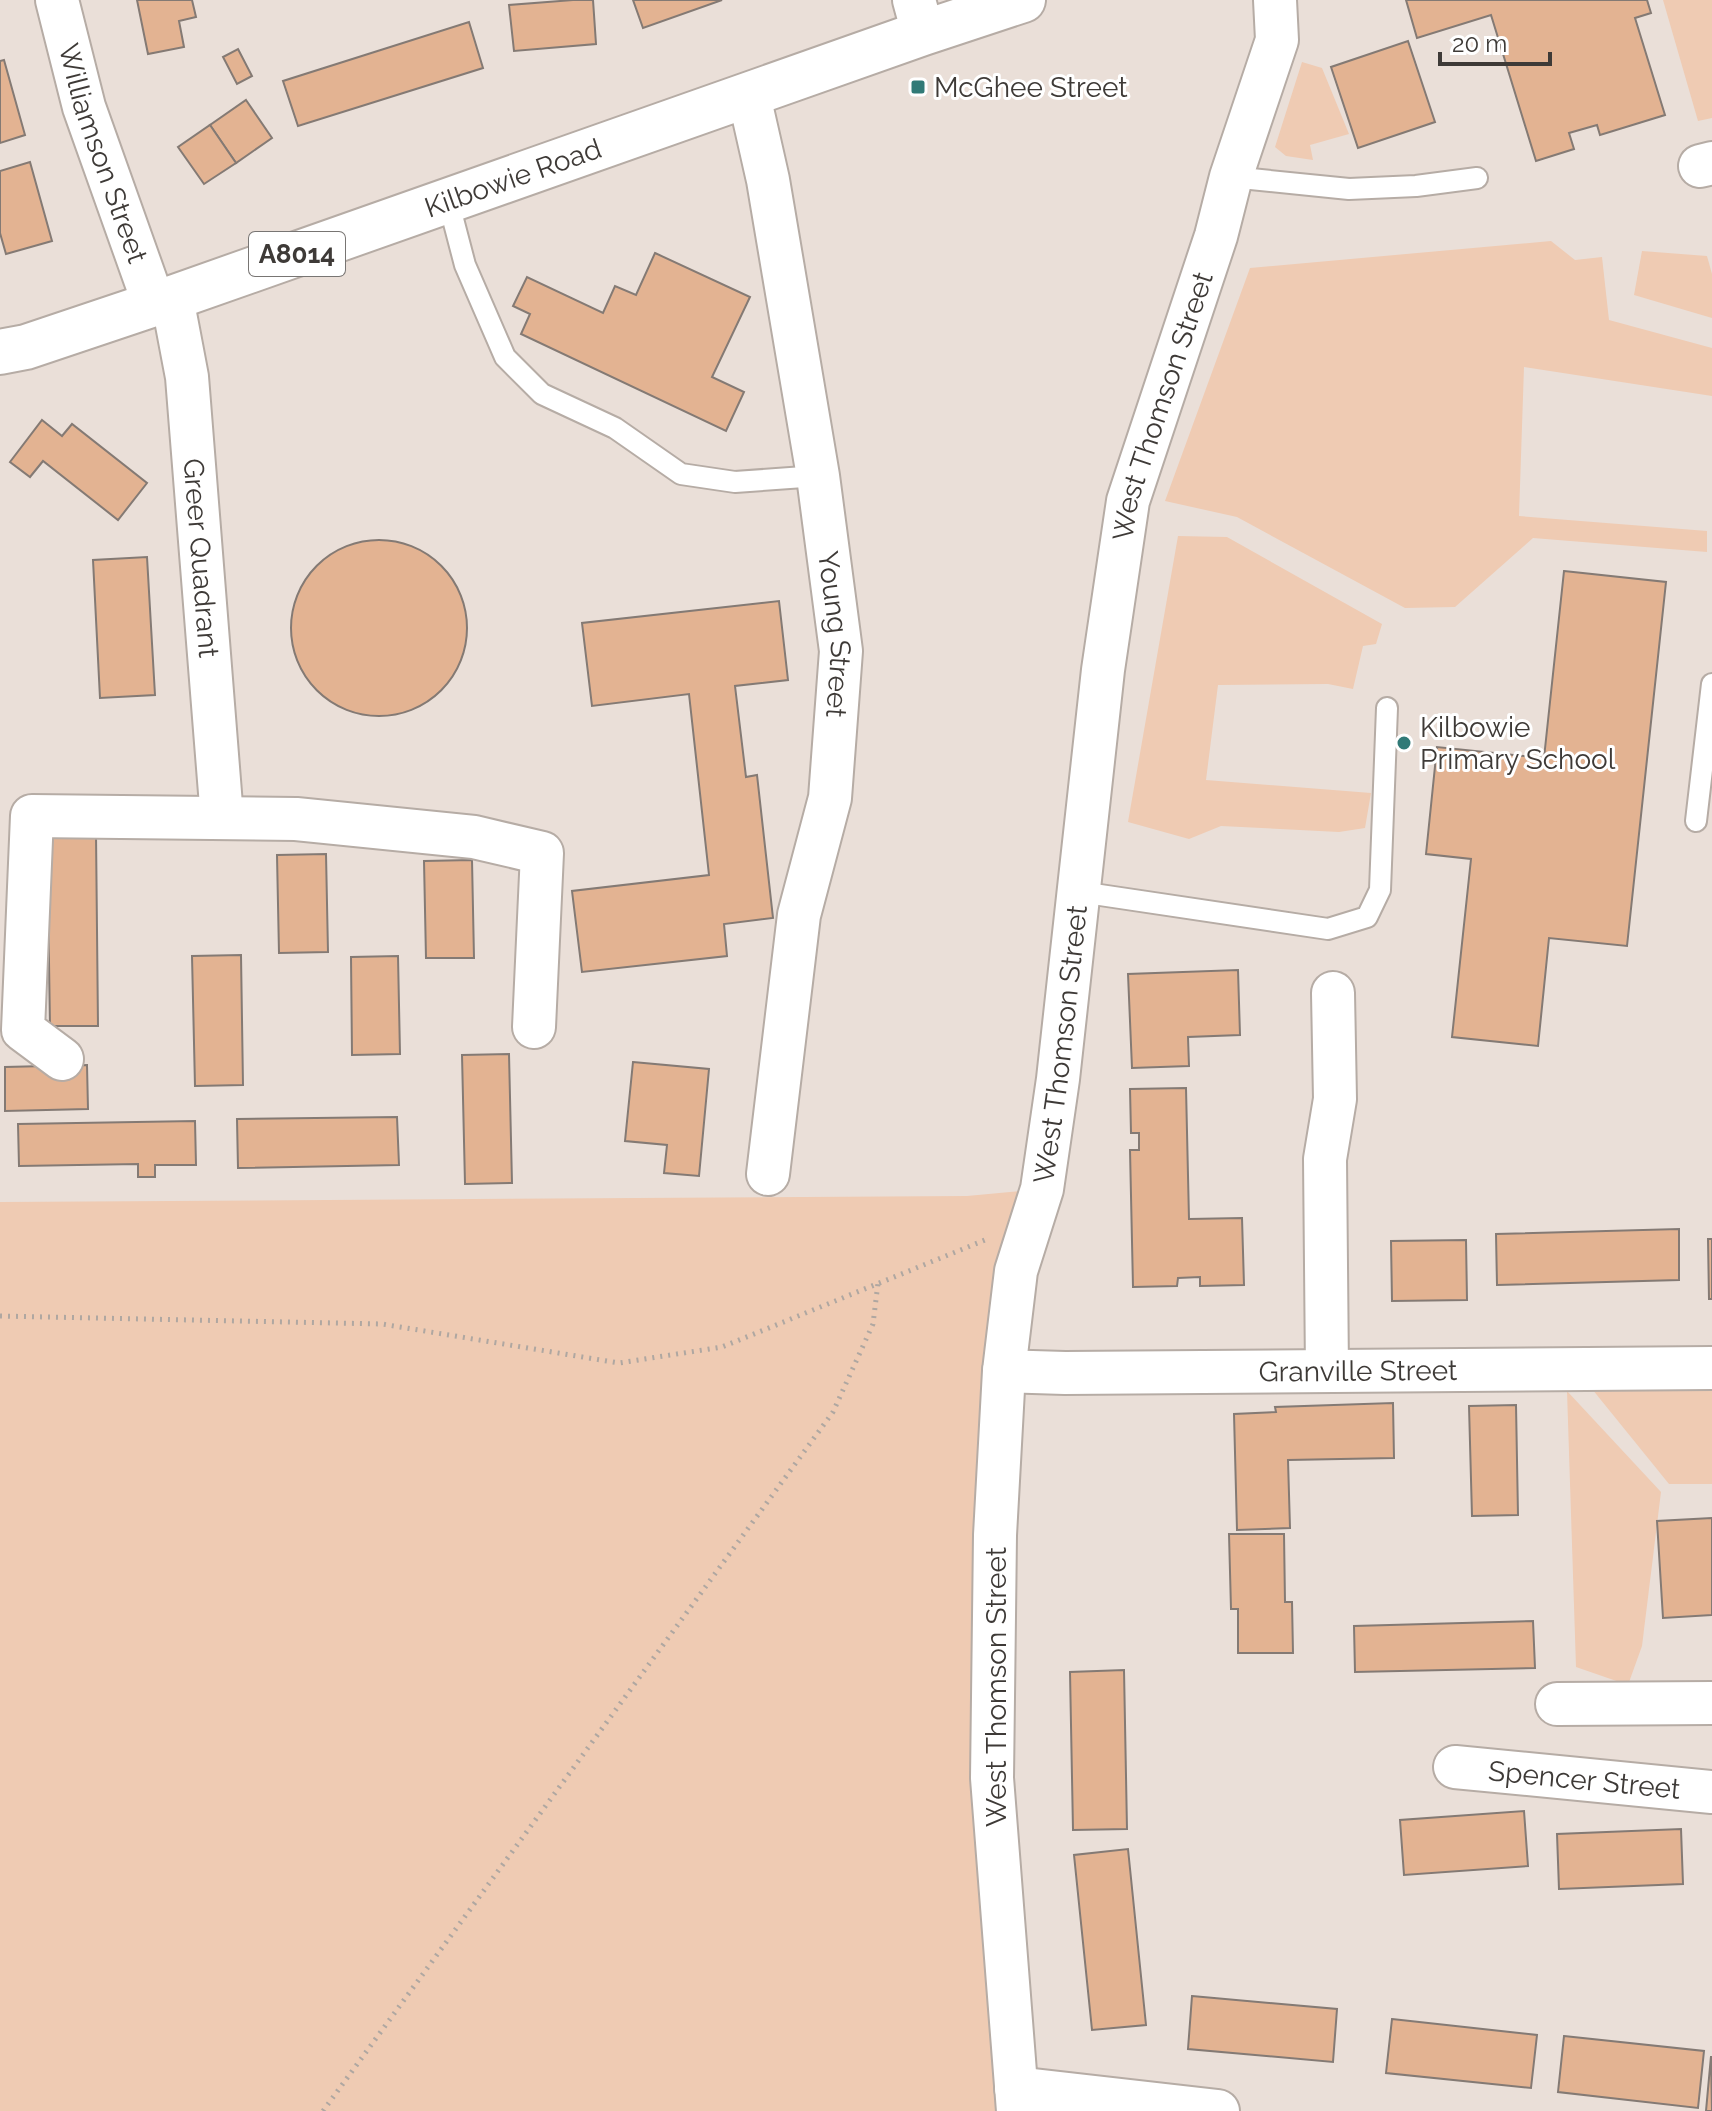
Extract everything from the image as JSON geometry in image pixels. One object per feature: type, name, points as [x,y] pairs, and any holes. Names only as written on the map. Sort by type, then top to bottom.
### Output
[{"type":"main road","name":"Kilbowie Road","points":[[0,352],[26,347],[163,301],[749,96],[919,16],[1023,0]]},
{"type":"street","name":"Williamson Street","points":[[57,0],[84,107],[163,301]]},
{"type":"street","name":"West Thomson Street","points":[[1017,2099],[992,1778],[995,1535],[1004,1371],[1016,1271],[1029,1222],[1042,1189],[1080,892],[1103,670],[1128,501],[1277,40],[1275,0]]},
{"type":"street","name":"Young Street","points":[[749,96],[768,180],[818,476],[841,651],[830,798],[799,915],[768,1174]]},
{"type":"street","name":"Greer Quadrant","points":[[163,301],[187,377],[222,818]]},
{"type":"street","points":[[62,1059],[23,1030],[32,816],[296,819],[474,837],[542,853],[534,1027]]},
{"type":"street","points":[[1327,1371],[1325,1159],[1335,1099],[1333,993]]},
{"type":"street","name":"Granville Street","points":[[1004,1371],[1712,1368]]},
{"type":"street","points":[[1557,1704],[1712,1703]]},
{"type":"street","name":"Spencer Street","points":[[1455,1767],[1712,1792]]},
{"type":"street","points":[[1017,2099],[1218,2111]]},
{"type":"lane","points":[[1231,177],[1349,189],[1416,186],[1477,178]]},
{"type":"lane","points":[[448,200],[465,265],[505,357],[542,394],[615,428],[681,474],[735,482],[818,476]]},
{"type":"lane","points":[[1696,821],[1712,684]]},
{"type":"lane","points":[[1080,892],[1328,929],[1367,917],[1380,890],[1387,708]]},
{"type":"path","points":[[0,1316],[382,1324],[619,1363],[722,1347],[1029,1222]]},
{"type":"path","points":[[323,2111],[833,1412],[873,1324],[878,1283]]},
{"type":"shaded area","points":[[1663,0],[1712,0],[1712,118],[1698,121]]},
{"type":"shaded area","points":[[1302,62],[1322,68],[1349,134],[1310,145],[1313,160],[1286,156],[1275,147]]},
{"type":"shaded area","points":[[1551,241],[1575,260],[1602,257],[1609,320],[1712,348],[1712,396],[1524,367],[1519,516],[1707,531],[1707,552],[1533,538],[1455,607],[1405,608],[1237,517],[1165,501],[1250,268]]},
{"type":"shaded area","points":[[1642,251],[1707,256],[1712,274],[1712,318],[1634,295]]},
{"type":"shaded area","points":[[1178,536],[1227,537],[1382,624],[1376,644],[1363,646],[1353,689],[1328,684],[1218,685],[1206,780],[1371,793],[1365,828],[1339,832],[1221,826],[1189,839],[1128,822]]},
{"type":"shaded area","points":[[1042,1189],[1004,1371],[1018,2111],[0,2111],[0,1202],[967,1196]]},
{"type":"shaded area","points":[[1588,1384],[1712,1385],[1712,1484],[1669,1484]]},
{"type":"shaded area","points":[[1567,1391],[1661,1492],[1642,1646],[1628,1685],[1576,1667]]},
{"type":"building","points":[[137,0],[192,0],[196,17],[179,21],[184,47],[148,54]]},
{"type":"building","points":[[593,0],[596,44],[514,51],[509,5]]},
{"type":"building","points":[[633,0],[722,0],[643,28]]},
{"type":"building","points":[[1406,0],[1647,0],[1651,13],[1635,18],[1665,115],[1600,135],[1597,125],[1569,133],[1574,149],[1536,161],[1491,15],[1417,38]]},
{"type":"building","points":[[469,22],[483,68],[298,126],[283,81]]},
{"type":"building","points":[[1408,41],[1435,122],[1358,148],[1331,67]]},
{"type":"building","points":[[238,49],[252,76],[237,84],[223,57]]},
{"type":"building","points":[[4,60],[25,135],[0,143],[0,61]]},
{"type":"building","points":[[246,100],[272,138],[236,163],[210,125]]},
{"type":"building","points":[[210,125],[236,163],[204,184],[178,147]]},
{"type":"building","points":[[30,162],[52,241],[6,254],[0,233],[0,171]]},
{"type":"building","points":[[655,253],[750,297],[712,377],[744,392],[726,431],[521,334],[530,314],[513,306],[527,277],[603,313],[615,286],[636,295]]},
{"type":"building","points":[[42,420],[62,436],[72,424],[147,483],[118,520],[43,461],[30,477],[10,462]]},
{"type":"building","points":[[379,540],[412,547],[441,566],[460,595],[467,628],[460,661],[441,690],[412,709],[379,716],[346,709],[317,690],[298,661],[291,628],[298,595],[317,566],[346,547]]},
{"type":"building","points":[[147,557],[155,695],[100,698],[93,560]]},
{"type":"building","points":[[1564,571],[1666,582],[1627,946],[1549,938],[1538,1046],[1452,1037],[1471,859],[1426,854],[1437,747],[1544,758]]},
{"type":"building","points":[[779,601],[788,680],[735,686],[746,777],[757,775],[773,918],[724,924],[727,956],[582,972],[572,891],[709,875],[689,694],[592,706],[582,623]]},
{"type":"building","points":[[47,834],[96,834],[98,1026],[50,1026]]},
{"type":"building","points":[[326,854],[328,952],[279,953],[277,855]]},
{"type":"building","points":[[472,860],[474,958],[426,958],[424,861]]},
{"type":"building","points":[[241,955],[243,1085],[195,1086],[192,956]]},
{"type":"building","points":[[398,956],[400,1054],[352,1055],[351,957]]},
{"type":"building","points":[[1238,970],[1240,1035],[1188,1037],[1189,1066],[1132,1068],[1128,974]]},
{"type":"building","points":[[509,1054],[512,1183],[465,1184],[462,1055]]},
{"type":"building","points":[[633,1062],[709,1069],[699,1176],[664,1173],[667,1145],[625,1141]]},
{"type":"building","points":[[87,1065],[88,1109],[5,1111],[5,1067]]},
{"type":"building","points":[[1186,1088],[1189,1219],[1242,1218],[1244,1285],[1200,1286],[1200,1277],[1178,1278],[1177,1286],[1133,1287],[1130,1150],[1139,1150],[1139,1133],[1131,1133],[1130,1089]]},
{"type":"building","points":[[397,1117],[399,1165],[238,1168],[237,1119]]},
{"type":"building","points":[[195,1121],[196,1165],[155,1165],[155,1177],[138,1177],[138,1164],[19,1166],[18,1124]]},
{"type":"building","points":[[1679,1229],[1679,1280],[1497,1285],[1496,1234]]},
{"type":"building","points":[[1708,1239],[1712,1239],[1712,1299],[1709,1299]]},
{"type":"building","points":[[1466,1240],[1467,1300],[1392,1301],[1391,1241]]},
{"type":"building","points":[[1393,1403],[1394,1458],[1288,1460],[1290,1528],[1237,1530],[1234,1414],[1276,1412],[1275,1407]]},
{"type":"building","points":[[1516,1405],[1518,1515],[1472,1516],[1469,1406]]},
{"type":"building","points":[[1712,1518],[1712,1615],[1663,1618],[1657,1521]]},
{"type":"building","points":[[1229,1534],[1284,1534],[1285,1602],[1292,1602],[1293,1653],[1238,1653],[1238,1609],[1231,1609]]},
{"type":"building","points":[[1533,1621],[1535,1668],[1355,1672],[1354,1626]]},
{"type":"building","points":[[1124,1670],[1127,1829],[1073,1830],[1070,1672]]},
{"type":"building","points":[[1524,1811],[1528,1866],[1404,1875],[1400,1820]]},
{"type":"building","points":[[1681,1829],[1683,1884],[1559,1889],[1557,1834]]},
{"type":"building","points":[[1128,1849],[1146,2025],[1092,2030],[1074,1855]]},
{"type":"building","points":[[1192,1996],[1337,2009],[1333,2062],[1188,2049]]},
{"type":"building","points":[[1392,2019],[1537,2035],[1531,2088],[1386,2073]]},
{"type":"building","points":[[1564,2036],[1704,2051],[1698,2108],[1558,2092]]},
{"type":"building","points":[[1711,2056],[1712,2111],[1706,2111]]},
{"type":"place","name":"McGhee Street","points":[[918,87]]},
{"type":"place","name":"Kilbowie Primary School","points":[[1404,743]]}]
